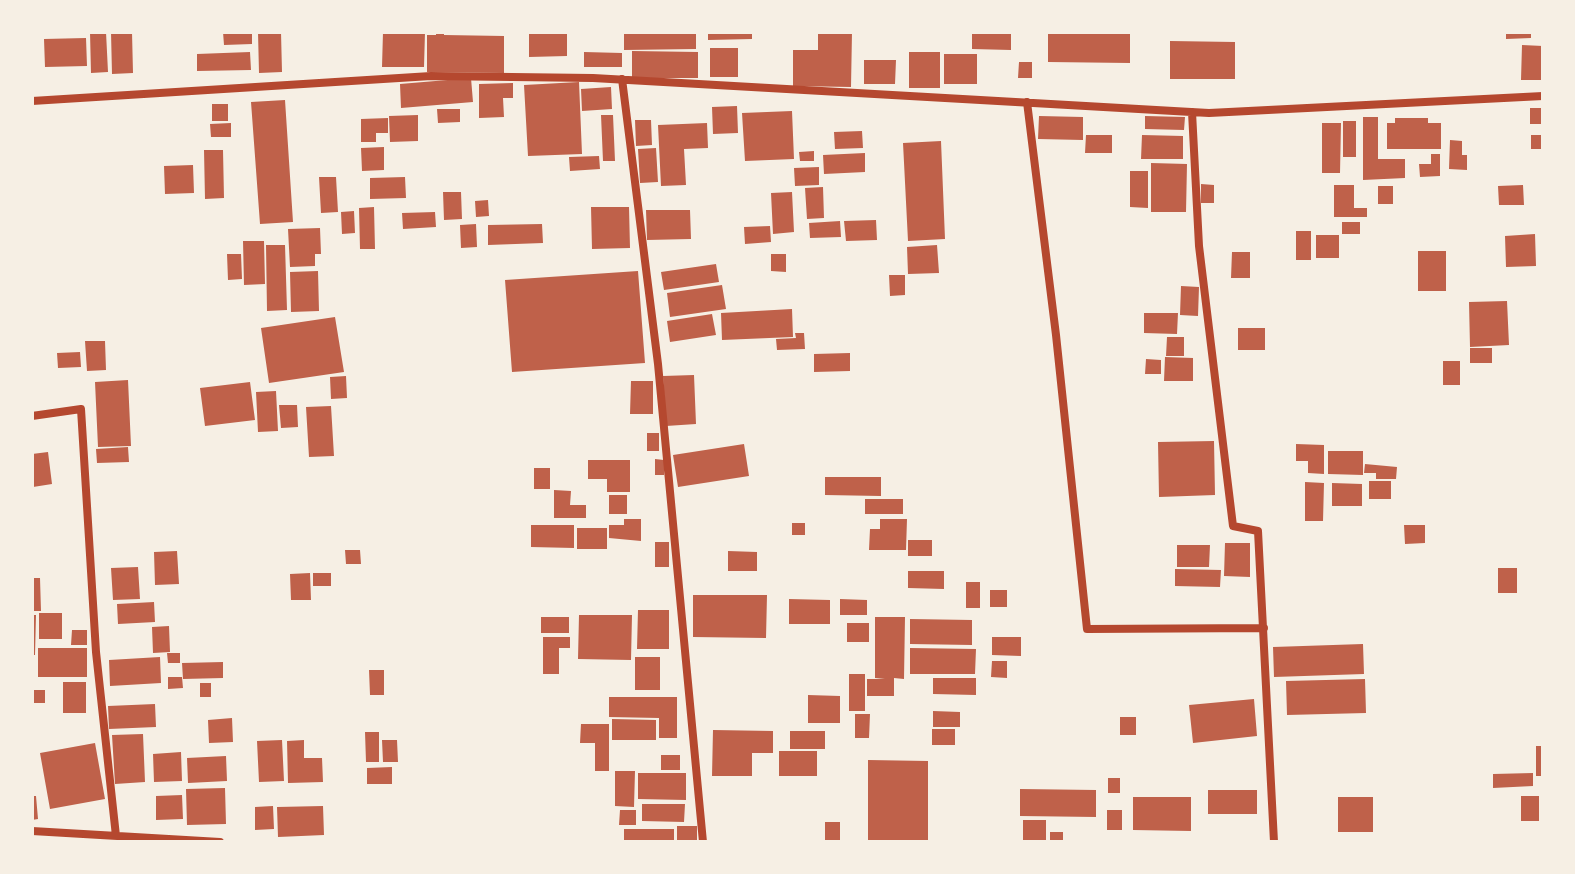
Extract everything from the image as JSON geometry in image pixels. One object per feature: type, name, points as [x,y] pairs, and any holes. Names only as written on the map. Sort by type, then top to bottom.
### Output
[{"type":"street","points":[[32,101],[431,76],[622,79],[1192,112],[1543,96]]},
{"type":"street","points":[[622,79],[658,364],[703,842]]},
{"type":"street","points":[[1027,102],[1056,335],[1087,629],[1264,628]]},
{"type":"street","points":[[1192,112],[1199,246],[1233,526],[1258,531],[1274,842]]},
{"type":"street","points":[[32,416],[81,409],[96,652],[116,836]]},
{"type":"street","points":[[32,831],[220,842]]},
{"type":"building","points":[[90,32],[106,32],[108,72],[91,73]]},
{"type":"building","points":[[111,32],[132,32],[133,73],[112,74]]},
{"type":"building","points":[[223,32],[252,32],[252,44],[224,45]]},
{"type":"building","points":[[258,32],[281,32],[282,72],[259,73]]},
{"type":"building","points":[[383,32],[425,32],[424,67],[382,67]]},
{"type":"building","points":[[436,32],[444,32],[444,35],[504,36],[504,73],[427,72],[427,35],[436,35]]},
{"type":"building","points":[[529,32],[567,32],[567,56],[529,57]]},
{"type":"building","points":[[624,32],[696,32],[696,49],[624,50]]},
{"type":"building","points":[[708,32],[752,32],[752,39],[708,40]]},
{"type":"building","points":[[818,32],[852,32],[851,87],[793,86],[793,50],[818,50]]},
{"type":"building","points":[[972,32],[1011,32],[1011,50],[972,49]]},
{"type":"building","points":[[1048,32],[1130,32],[1130,63],[1048,62]]},
{"type":"building","points":[[1506,32],[1531,32],[1531,38],[1506,39]]},
{"type":"building","points":[[86,38],[87,66],[45,67],[44,39]]},
{"type":"building","points":[[1170,41],[1235,42],[1235,79],[1170,79]]},
{"type":"building","points":[[1522,45],[1543,46],[1543,80],[1521,80]]},
{"type":"building","points":[[710,48],[738,48],[738,77],[710,77]]},
{"type":"building","points":[[632,51],[698,52],[698,78],[632,78]]},
{"type":"building","points":[[250,52],[251,70],[197,71],[197,54]]},
{"type":"building","points":[[584,52],[622,53],[622,67],[584,67]]},
{"type":"building","points":[[909,52],[940,52],[940,88],[909,88]]},
{"type":"building","points":[[944,54],[977,54],[977,84],[944,84]]},
{"type":"building","points":[[864,60],[896,60],[895,84],[864,84]]},
{"type":"building","points":[[1019,62],[1032,62],[1032,78],[1018,78]]},
{"type":"building","points":[[471,78],[473,102],[401,108],[400,84]]},
{"type":"building","points":[[579,82],[582,154],[528,156],[524,85]]},
{"type":"building","points":[[513,83],[513,98],[503,98],[504,117],[479,118],[479,84]]},
{"type":"building","points":[[611,87],[612,109],[582,111],[581,89]]},
{"type":"building","points":[[285,100],[293,222],[260,224],[251,102]]},
{"type":"building","points":[[212,104],[228,104],[228,121],[212,121]]},
{"type":"building","points":[[737,106],[738,133],[713,134],[712,107]]},
{"type":"building","points":[[1530,108],[1543,108],[1543,124],[1530,124]]},
{"type":"building","points":[[437,109],[460,109],[460,122],[438,123]]},
{"type":"building","points":[[792,111],[794,159],[745,161],[742,113]]},
{"type":"building","points":[[418,115],[418,141],[390,142],[389,116]]},
{"type":"building","points":[[601,115],[613,115],[615,161],[603,161]]},
{"type":"building","points":[[1039,116],[1083,117],[1083,140],[1038,139]]},
{"type":"building","points":[[1145,116],[1185,117],[1184,130],[1145,129]]},
{"type":"building","points":[[1363,117],[1378,117],[1378,159],[1405,159],[1405,178],[1363,180]]},
{"type":"building","points":[[388,118],[388,133],[376,133],[376,142],[361,142],[361,119]]},
{"type":"building","points":[[1395,118],[1428,118],[1428,123],[1441,123],[1441,149],[1387,149],[1387,123],[1395,123]]},
{"type":"building","points":[[635,120],[651,120],[652,145],[636,146]]},
{"type":"building","points":[[1343,121],[1356,121],[1356,157],[1343,157]]},
{"type":"building","points":[[231,123],[231,137],[211,137],[210,124]]},
{"type":"building","points":[[707,123],[708,148],[684,149],[686,185],[661,186],[658,125]]},
{"type":"building","points":[[1322,123],[1341,123],[1340,173],[1322,173]]},
{"type":"building","points":[[862,131],[863,148],[835,149],[834,132]]},
{"type":"building","points":[[1086,135],[1112,135],[1112,153],[1085,153]]},
{"type":"building","points":[[1142,135],[1183,136],[1183,159],[1141,159]]},
{"type":"building","points":[[1531,135],[1543,135],[1543,149],[1531,149]]},
{"type":"building","points":[[1450,140],[1462,141],[1462,155],[1467,155],[1467,170],[1449,169]]},
{"type":"building","points":[[941,141],[945,239],[908,241],[903,143]]},
{"type":"building","points":[[384,147],[384,170],[362,171],[361,148]]},
{"type":"building","points":[[656,148],[658,182],[640,183],[638,149]]},
{"type":"building","points":[[204,150],[223,150],[224,198],[205,199]]},
{"type":"building","points":[[814,151],[814,161],[800,161],[799,152]]},
{"type":"building","points":[[865,153],[865,172],[824,174],[823,155]]},
{"type":"building","points":[[1431,154],[1440,154],[1440,176],[1420,177],[1419,164],[1431,164]]},
{"type":"building","points":[[599,156],[600,169],[570,171],[569,157]]},
{"type":"building","points":[[1151,163],[1187,164],[1186,212],[1151,212]]},
{"type":"building","points":[[193,165],[194,193],[165,194],[164,166]]},
{"type":"building","points":[[819,167],[819,185],[795,186],[794,168]]},
{"type":"building","points":[[1130,171],[1148,171],[1148,208],[1130,207]]},
{"type":"building","points":[[319,177],[336,177],[338,212],[321,213]]},
{"type":"building","points":[[405,177],[406,198],[370,199],[370,178]]},
{"type":"building","points":[[1201,184],[1214,185],[1214,203],[1201,203]]},
{"type":"building","points":[[1334,185],[1354,185],[1354,208],[1367,208],[1367,217],[1334,217]]},
{"type":"building","points":[[1523,185],[1524,205],[1499,205],[1498,186]]},
{"type":"building","points":[[1378,186],[1393,186],[1393,204],[1378,204]]},
{"type":"building","points":[[823,187],[824,218],[807,219],[805,188]]},
{"type":"building","points":[[443,192],[461,192],[462,219],[444,220]]},
{"type":"building","points":[[792,192],[794,232],[773,234],[771,193]]},
{"type":"building","points":[[488,200],[489,216],[476,217],[475,201]]},
{"type":"building","points":[[374,207],[375,249],[360,249],[359,208]]},
{"type":"building","points":[[591,207],[629,207],[630,248],[592,249]]},
{"type":"building","points":[[646,210],[690,210],[691,239],[647,240]]},
{"type":"building","points":[[354,211],[355,233],[342,234],[341,212]]},
{"type":"building","points":[[435,212],[436,227],[403,229],[402,213]]},
{"type":"building","points":[[876,220],[877,240],[846,241],[844,221]]},
{"type":"building","points":[[840,221],[841,237],[810,238],[809,223]]},
{"type":"building","points":[[1342,222],[1360,222],[1360,234],[1342,234]]},
{"type":"building","points":[[476,224],[477,247],[461,248],[460,225]]},
{"type":"building","points":[[542,224],[543,243],[488,245],[488,225]]},
{"type":"building","points":[[770,226],[771,242],[745,244],[744,227]]},
{"type":"building","points":[[320,228],[321,254],[315,254],[315,266],[290,267],[288,229]]},
{"type":"building","points":[[1296,231],[1311,231],[1311,260],[1296,260]]},
{"type":"building","points":[[1535,234],[1536,266],[1506,267],[1505,236]]},
{"type":"building","points":[[1316,235],[1339,235],[1339,258],[1316,258]]},
{"type":"building","points":[[243,241],[264,241],[265,284],[244,285]]},
{"type":"building","points":[[266,245],[285,245],[287,310],[267,311]]},
{"type":"building","points":[[937,245],[939,273],[908,274],[907,247]]},
{"type":"building","points":[[1418,251],[1446,251],[1446,291],[1418,291]]},
{"type":"building","points":[[1232,252],[1250,252],[1250,278],[1231,278]]},
{"type":"building","points":[[227,254],[241,254],[242,279],[228,280]]},
{"type":"building","points":[[771,254],[786,254],[786,272],[771,271]]},
{"type":"building","points":[[716,264],[719,282],[664,290],[661,272]]},
{"type":"building","points":[[318,271],[319,311],[291,312],[290,272]]},
{"type":"building","points":[[638,271],[645,363],[512,372],[505,280]]},
{"type":"building","points":[[889,275],[905,275],[905,295],[890,296]]},
{"type":"building","points":[[722,285],[726,309],[670,317],[667,293]]},
{"type":"building","points":[[1181,286],[1199,287],[1198,316],[1180,315]]},
{"type":"building","points":[[1507,301],[1509,345],[1470,347],[1469,302]]},
{"type":"building","points":[[792,309],[793,337],[722,340],[721,313]]},
{"type":"building","points":[[1144,313],[1178,313],[1177,334],[1144,333]]},
{"type":"building","points":[[712,314],[716,335],[670,342],[667,321]]},
{"type":"building","points":[[335,317],[344,372],[269,383],[261,328]]},
{"type":"building","points":[[1238,328],[1265,328],[1265,350],[1238,350]]},
{"type":"building","points":[[795,333],[804,333],[805,349],[777,350],[776,339],[796,338]]},
{"type":"building","points":[[1167,337],[1184,337],[1184,356],[1166,356]]},
{"type":"building","points":[[85,341],[105,341],[106,370],[87,371]]},
{"type":"building","points":[[1470,348],[1492,348],[1492,363],[1470,363]]},
{"type":"building","points":[[80,352],[81,367],[58,368],[57,353]]},
{"type":"building","points":[[850,353],[850,371],[814,372],[814,354]]},
{"type":"building","points":[[1165,357],[1193,358],[1193,381],[1164,381]]},
{"type":"building","points":[[1146,359],[1161,360],[1161,374],[1145,374]]},
{"type":"building","points":[[1443,361],[1460,361],[1460,385],[1443,385]]},
{"type":"building","points":[[694,375],[696,424],[666,426],[663,376]]},
{"type":"building","points":[[346,376],[347,398],[331,399],[330,377]]},
{"type":"building","points":[[128,380],[131,446],[98,447],[95,382]]},
{"type":"building","points":[[631,381],[653,381],[653,414],[630,414]]},
{"type":"building","points":[[250,382],[255,420],[205,426],[200,388]]},
{"type":"building","points":[[276,391],[278,431],[258,432],[256,392]]},
{"type":"building","points":[[279,405],[297,405],[298,427],[281,428]]},
{"type":"building","points":[[331,406],[334,456],[309,457],[306,407]]},
{"type":"building","points":[[647,433],[659,433],[659,451],[647,451]]},
{"type":"building","points":[[1214,441],[1215,495],[1159,497],[1158,442]]},
{"type":"building","points":[[744,444],[749,476],[678,487],[673,455]]},
{"type":"building","points":[[1296,444],[1324,445],[1324,474],[1308,473],[1308,461],[1296,461]]},
{"type":"building","points":[[128,447],[129,462],[97,463],[96,449]]},
{"type":"building","points":[[1328,451],[1363,451],[1363,475],[1328,474]]},
{"type":"building","points":[[48,452],[52,484],[33,487],[32,454]]},
{"type":"building","points":[[655,459],[664,460],[664,475],[655,475]]},
{"type":"building","points":[[588,460],[630,460],[630,492],[607,492],[607,479],[588,479]]},
{"type":"building","points":[[1365,464],[1397,467],[1396,479],[1376,479],[1376,473],[1364,473]]},
{"type":"building","points":[[534,468],[550,468],[550,489],[534,489]]},
{"type":"building","points":[[825,477],[881,477],[881,496],[825,495]]},
{"type":"building","points":[[1369,481],[1391,481],[1391,499],[1369,499]]},
{"type":"building","points":[[1305,482],[1324,483],[1323,521],[1305,521]]},
{"type":"building","points":[[1332,483],[1362,484],[1362,506],[1332,506]]},
{"type":"building","points":[[554,490],[571,491],[570,505],[586,505],[586,518],[554,518]]},
{"type":"building","points":[[609,495],[627,495],[627,514],[609,514]]},
{"type":"building","points":[[865,499],[903,499],[903,514],[865,514]]},
{"type":"building","points":[[624,519],[641,519],[641,541],[609,538],[609,525],[624,525]]},
{"type":"building","points":[[880,519],[907,519],[906,550],[869,550],[870,529],[880,529]]},
{"type":"building","points":[[792,523],[805,523],[805,535],[792,535]]},
{"type":"building","points":[[531,525],[574,525],[574,548],[531,547]]},
{"type":"building","points":[[1404,525],[1425,525],[1425,543],[1405,544]]},
{"type":"building","points":[[577,528],[607,528],[607,549],[577,549]]},
{"type":"building","points":[[908,540],[932,540],[932,556],[908,556]]},
{"type":"building","points":[[655,542],[669,542],[669,567],[655,567]]},
{"type":"building","points":[[1225,543],[1250,543],[1250,577],[1224,576]]},
{"type":"building","points":[[1177,545],[1210,545],[1209,567],[1177,567]]},
{"type":"building","points":[[345,550],[360,550],[361,564],[346,564]]},
{"type":"building","points":[[177,551],[179,584],[155,585],[154,552]]},
{"type":"building","points":[[728,551],[757,552],[757,571],[728,571]]},
{"type":"building","points":[[138,567],[140,599],[113,600],[111,568]]},
{"type":"building","points":[[1498,568],[1517,568],[1517,593],[1498,593]]},
{"type":"building","points":[[1175,569],[1221,570],[1220,587],[1175,586]]},
{"type":"building","points":[[908,571],[944,571],[944,589],[908,588]]},
{"type":"building","points":[[310,573],[311,600],[291,600],[290,574]]},
{"type":"building","points":[[313,573],[331,573],[331,586],[313,586]]},
{"type":"building","points":[[32,578],[40,578],[41,611],[32,611]]},
{"type":"building","points":[[966,582],[980,582],[980,608],[966,608]]},
{"type":"building","points":[[990,590],[1007,590],[1007,607],[990,607]]},
{"type":"building","points":[[693,595],[767,595],[766,638],[693,637]]},
{"type":"building","points":[[789,599],[830,600],[830,624],[789,624]]},
{"type":"building","points":[[840,599],[867,600],[867,615],[840,615]]},
{"type":"building","points":[[154,602],[155,622],[118,624],[117,604]]},
{"type":"building","points":[[638,610],[669,610],[669,649],[637,649]]},
{"type":"building","points":[[39,613],[62,613],[62,639],[39,639]]},
{"type":"building","points":[[32,615],[36,615],[35,655],[32,655]]},
{"type":"building","points":[[579,615],[632,615],[631,660],[578,659]]},
{"type":"building","points":[[541,617],[569,617],[569,633],[541,633]]},
{"type":"building","points":[[875,617],[905,617],[904,679],[894,678],[894,696],[867,696],[867,679],[885,679],[875,678]]},
{"type":"building","points":[[910,619],[972,620],[972,645],[910,644]]},
{"type":"building","points":[[847,623],[869,623],[869,642],[847,642]]},
{"type":"building","points":[[169,626],[170,652],[153,653],[152,627]]},
{"type":"building","points":[[72,630],[87,630],[87,645],[71,645]]},
{"type":"building","points":[[543,637],[570,637],[570,648],[559,648],[559,674],[543,674]]},
{"type":"building","points":[[992,637],[1021,637],[1021,656],[992,655]]},
{"type":"building","points":[[1363,644],[1364,674],[1274,677],[1273,647]]},
{"type":"building","points":[[38,648],[87,648],[87,677],[38,677]]},
{"type":"building","points":[[910,648],[976,649],[975,674],[910,674]]},
{"type":"building","points":[[167,653],[180,653],[180,663],[168,663]]},
{"type":"building","points":[[160,657],[161,683],[110,686],[109,660]]},
{"type":"building","points":[[635,657],[660,657],[660,690],[635,690]]},
{"type":"building","points":[[992,661],[1007,661],[1007,678],[991,677]]},
{"type":"building","points":[[223,662],[223,678],[183,679],[182,663]]},
{"type":"building","points":[[369,670],[384,670],[384,695],[370,695]]},
{"type":"building","points":[[849,674],[865,674],[865,711],[849,711]]},
{"type":"building","points":[[168,677],[182,677],[183,688],[168,689]]},
{"type":"building","points":[[933,678],[976,678],[976,695],[933,694]]},
{"type":"building","points":[[1365,679],[1366,713],[1287,715],[1286,681]]},
{"type":"building","points":[[63,682],[86,682],[86,713],[63,713]]},
{"type":"building","points":[[200,683],[211,683],[211,697],[200,697]]},
{"type":"building","points":[[32,690],[45,690],[45,703],[32,703]]},
{"type":"building","points":[[808,695],[840,696],[840,723],[808,723]]},
{"type":"building","points":[[609,697],[677,697],[677,738],[659,738],[659,718],[609,717]]},
{"type":"building","points":[[1254,699],[1257,736],[1193,743],[1189,705]]},
{"type":"building","points":[[155,704],[156,727],[109,729],[108,706]]},
{"type":"building","points":[[933,711],[960,712],[960,727],[933,727]]},
{"type":"building","points":[[855,714],[870,714],[869,738],[855,738]]},
{"type":"building","points":[[1120,717],[1136,717],[1136,735],[1120,735]]},
{"type":"building","points":[[232,718],[233,742],[209,743],[208,720]]},
{"type":"building","points":[[612,719],[656,720],[656,740],[612,740]]},
{"type":"building","points":[[581,724],[609,724],[609,771],[595,771],[595,743],[580,743]]},
{"type":"building","points":[[932,729],[955,729],[955,745],[932,745]]},
{"type":"building","points":[[713,730],[773,731],[773,753],[752,753],[752,776],[712,776]]},
{"type":"building","points":[[790,731],[825,731],[825,749],[790,749]]},
{"type":"building","points":[[365,732],[379,732],[379,762],[366,762]]},
{"type":"building","points":[[143,734],[145,782],[115,784],[112,735]]},
{"type":"building","points":[[282,740],[284,781],[259,782],[257,741]]},
{"type":"building","points":[[304,740],[304,758],[322,758],[323,782],[288,783],[287,741]]},
{"type":"building","points":[[382,740],[397,740],[398,762],[383,762]]},
{"type":"building","points":[[95,743],[105,799],[50,809],[40,753]]},
{"type":"building","points":[[1536,746],[1543,746],[1543,776],[1536,776]]},
{"type":"building","points":[[779,751],[817,751],[817,776],[779,776]]},
{"type":"building","points":[[181,752],[182,781],[154,782],[153,754]]},
{"type":"building","points":[[661,755],[680,755],[680,770],[661,770]]},
{"type":"building","points":[[226,756],[227,781],[188,783],[187,758]]},
{"type":"building","points":[[868,760],[928,761],[928,842],[868,841]]},
{"type":"building","points":[[392,767],[392,784],[367,784],[367,768]]},
{"type":"building","points":[[615,771],[635,771],[634,807],[615,806]]},
{"type":"building","points":[[638,773],[686,773],[686,800],[638,799]]},
{"type":"building","points":[[1533,773],[1533,786],[1493,788],[1493,774]]},
{"type":"building","points":[[1108,778],[1120,778],[1120,793],[1108,793]]},
{"type":"building","points":[[225,788],[226,824],[187,825],[186,789]]},
{"type":"building","points":[[1020,789],[1096,790],[1096,817],[1020,816]]},
{"type":"building","points":[[1208,790],[1257,790],[1257,814],[1208,814]]},
{"type":"building","points":[[182,795],[183,819],[156,820],[156,796]]},
{"type":"building","points":[[32,796],[36,796],[38,819],[32,820]]},
{"type":"building","points":[[1521,796],[1539,796],[1539,821],[1521,821]]},
{"type":"building","points":[[1133,797],[1191,797],[1191,831],[1133,830]]},
{"type":"building","points":[[1338,797],[1373,797],[1373,832],[1338,832]]},
{"type":"building","points":[[642,804],[685,804],[684,822],[642,821]]},
{"type":"building","points":[[273,806],[274,829],[255,830],[255,807]]},
{"type":"building","points":[[323,806],[324,835],[278,837],[277,807]]},
{"type":"building","points":[[620,810],[636,810],[636,825],[619,825]]},
{"type":"building","points":[[1107,810],[1122,810],[1122,830],[1107,830]]},
{"type":"building","points":[[1023,820],[1046,820],[1046,842],[1023,842]]},
{"type":"building","points":[[825,822],[840,822],[840,842],[825,842]]},
{"type":"building","points":[[677,826],[697,826],[697,842],[677,842]]},
{"type":"building","points":[[624,829],[674,829],[674,842],[624,842]]},
{"type":"building","points":[[1050,832],[1063,832],[1063,842],[1050,842]]}]
